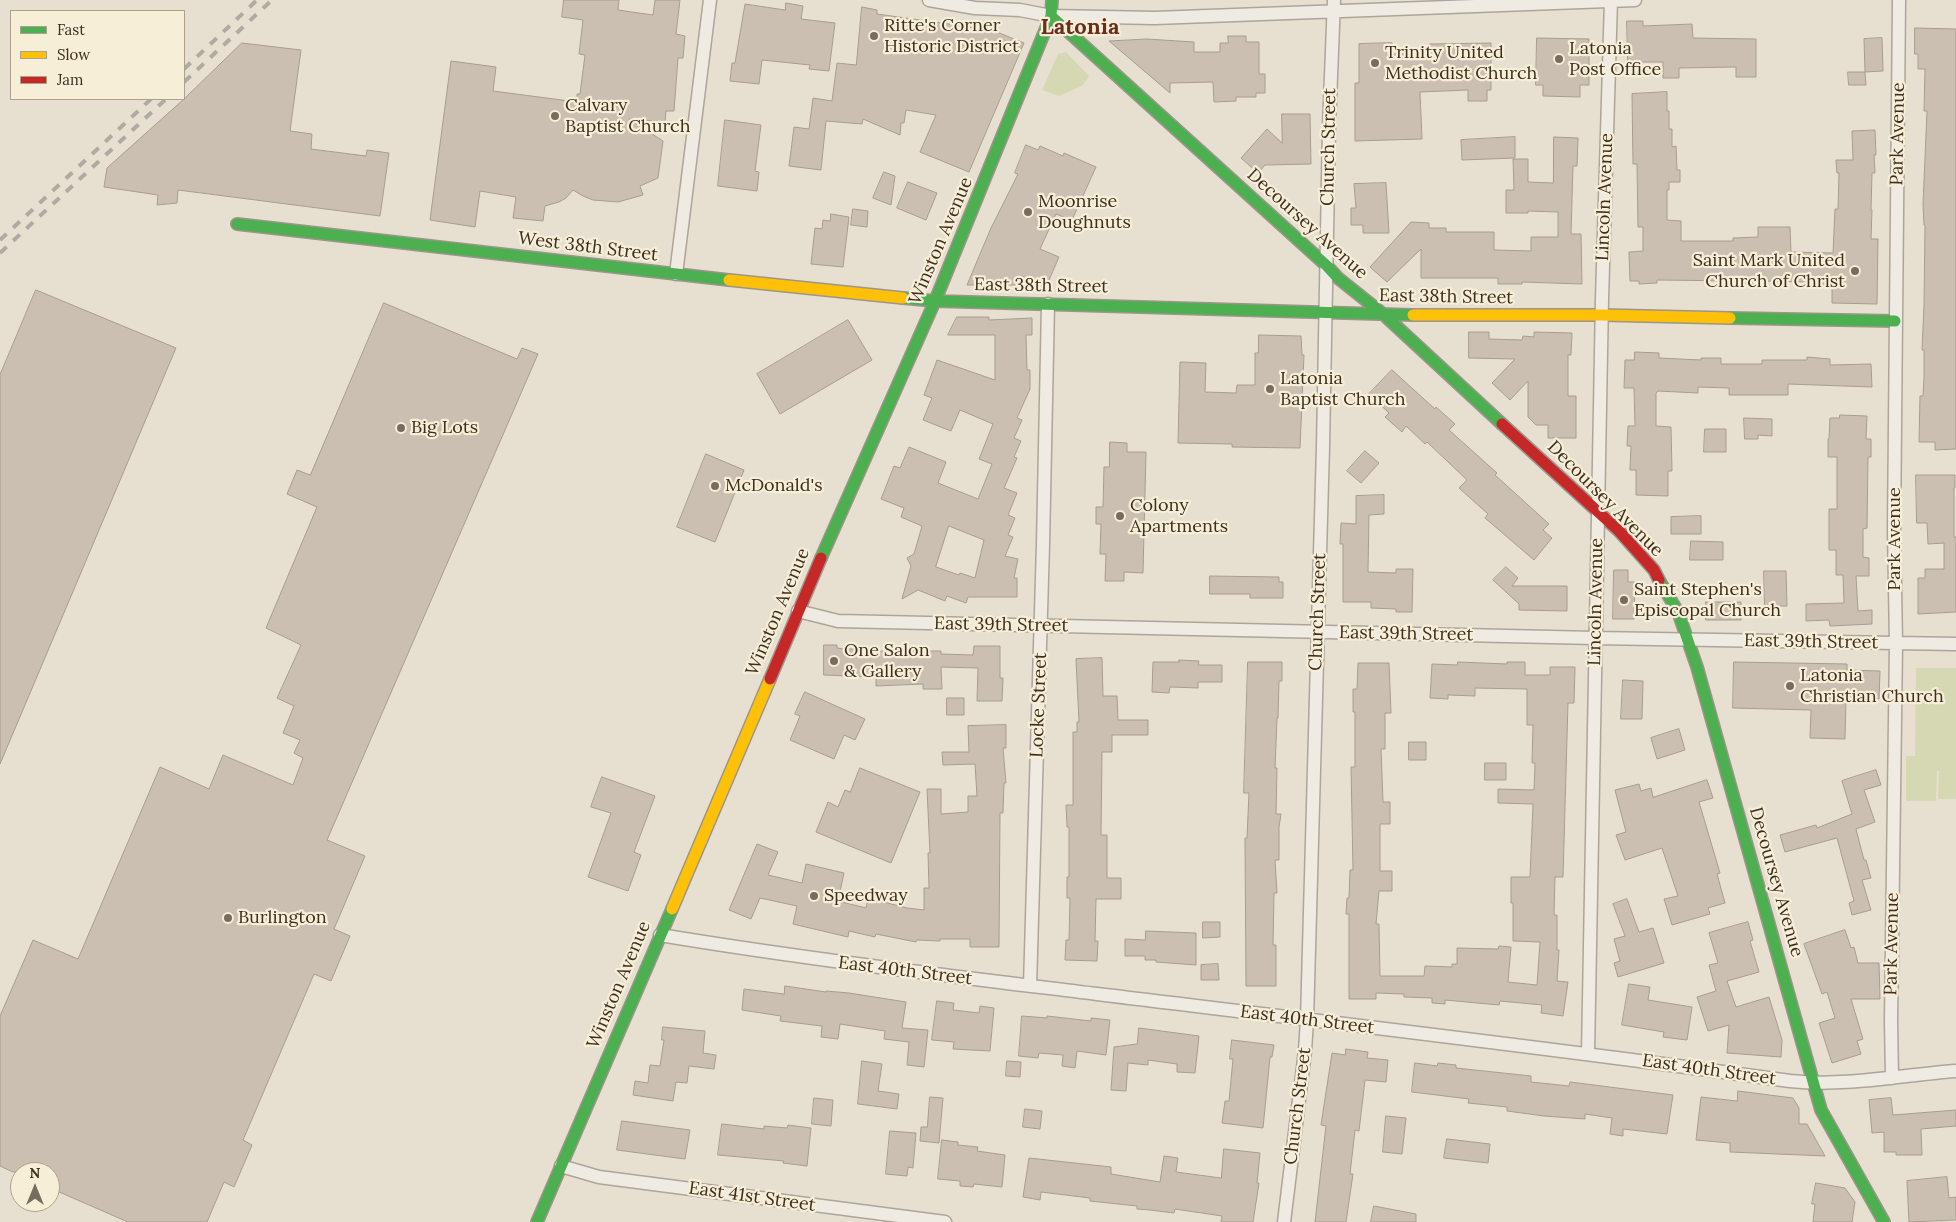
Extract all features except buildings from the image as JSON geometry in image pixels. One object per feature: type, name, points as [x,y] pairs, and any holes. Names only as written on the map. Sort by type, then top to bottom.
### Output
[{"type":"main road","points":[[1051,16],[1052,0]]},
{"type":"main road","name":"Decoursey Avenue","points":[[1051,16],[1338,278],[1383,314],[1598,512],[1654,570],[1678,612],[1688,640],[1720,746],[1821,1110],[1884,1222]]},
{"type":"main road","name":"Winston Avenue","points":[[537,1222],[798,611],[936,301],[1051,16]]},
{"type":"main road","name":"West 38th Street","points":[[236,224],[864,295],[936,301]]},
{"type":"main road","name":"East 38th Street","points":[[936,301],[1383,314],[1602,315],[1896,321]]},
{"type":"street","points":[[676,274],[710,0]]},
{"type":"street","points":[[929,0],[975,8],[1020,10],[1051,16],[1155,18],[1334,5],[1635,0]]},
{"type":"street","name":"Lincoln Avenue","points":[[1588,1054],[1602,315],[1611,0]]},
{"type":"street","name":"Park Avenue","points":[[1892,1078],[1891,1020],[1896,644],[1894,530],[1899,0]]},
{"type":"street","name":"Church Street","points":[[1284,1222],[1305,1051],[1307,1020],[1326,311],[1329,127],[1334,5]]},
{"type":"street","name":"Locke Street","points":[[1030,986],[1048,304]]},
{"type":"street","name":"East 39th Street","points":[[798,611],[838,621],[1688,640],[1956,644]]},
{"type":"street","name":"East 40th Street","points":[[660,936],[885,969],[1588,1054],[1813,1084],[1855,1082],[1956,1070]]},
{"type":"street","name":"East 41st Street","points":[[561,1166],[599,1177],[946,1222]]},
{"type":"green space","points":[[1066,52],[1089,76],[1082,86],[1059,96],[1042,90],[1058,54]]},
{"type":"green space","points":[[1916,668],[1956,668],[1956,799],[1938,799],[1939,771],[1937,771],[1936,801],[1906,801],[1906,756],[1915,756]]},
{"type":"railway","points":[[185,68],[257,0]]},
{"type":"railway","points":[[185,81],[272,0]]},
{"type":"railway","points":[[0,240],[150,100]]},
{"type":"railway","points":[[0,253],[165,100]]},
{"type":"traffic: fast","points":[[821,558],[935,301],[1051,16],[1052,0]]},
{"type":"traffic: fast","points":[[1051,16],[1338,278],[1383,314],[1502,424]]},
{"type":"traffic: fast","points":[[237,224],[729,280]]},
{"type":"traffic: fast","points":[[903,298],[935,301],[1413,315]]},
{"type":"traffic: fast","points":[[1730,318],[1895,321]]},
{"type":"traffic: fast","points":[[1659,580],[1678,612],[1697,667],[1821,1110],[1884,1222]]},
{"type":"traffic: fast","points":[[537,1222],[672,909]]},
{"type":"traffic: slow","points":[[729,280],[903,298]]},
{"type":"traffic: slow","points":[[1413,315],[1602,315],[1730,318]]},
{"type":"traffic: slow","points":[[672,909],[770,679]]},
{"type":"traffic: jam","points":[[1502,424],[1619,531],[1654,570],[1659,580]]},
{"type":"traffic: jam","points":[[770,679],[821,558]]},
{"type":"place","name":"Ritte's Corner Historic District","points":[[874,36]]},
{"type":"place","name":"Latonia Post Office","points":[[1559,59]]},
{"type":"place","name":"Trinity United Methodist Church","points":[[1375,63]]},
{"type":"place","name":"Calvary Baptist Church","points":[[555,116]]},
{"type":"place","name":"Moonrise Doughnuts","points":[[1028,212]]},
{"type":"place","name":"Saint Mark United Church of Christ","points":[[1855,271]]},
{"type":"place","name":"Latonia Baptist Church","points":[[1270,389]]},
{"type":"place","name":"Big Lots","points":[[401,428]]},
{"type":"place","name":"McDonald's","points":[[715,486]]},
{"type":"place","name":"Colony Apartments","points":[[1120,516]]},
{"type":"place","name":"Saint Stephen's Episcopal Church","points":[[1624,600]]},
{"type":"place","name":"One Salon & Gallery","points":[[834,661]]},
{"type":"place","name":"Latonia Christian Church","points":[[1790,686]]},
{"type":"place","name":"Speedway","points":[[814,896]]},
{"type":"place","name":"Burlington","points":[[228,918]]},
{"type":"district","name":"Latonia","points":[[1080,28]]}]
